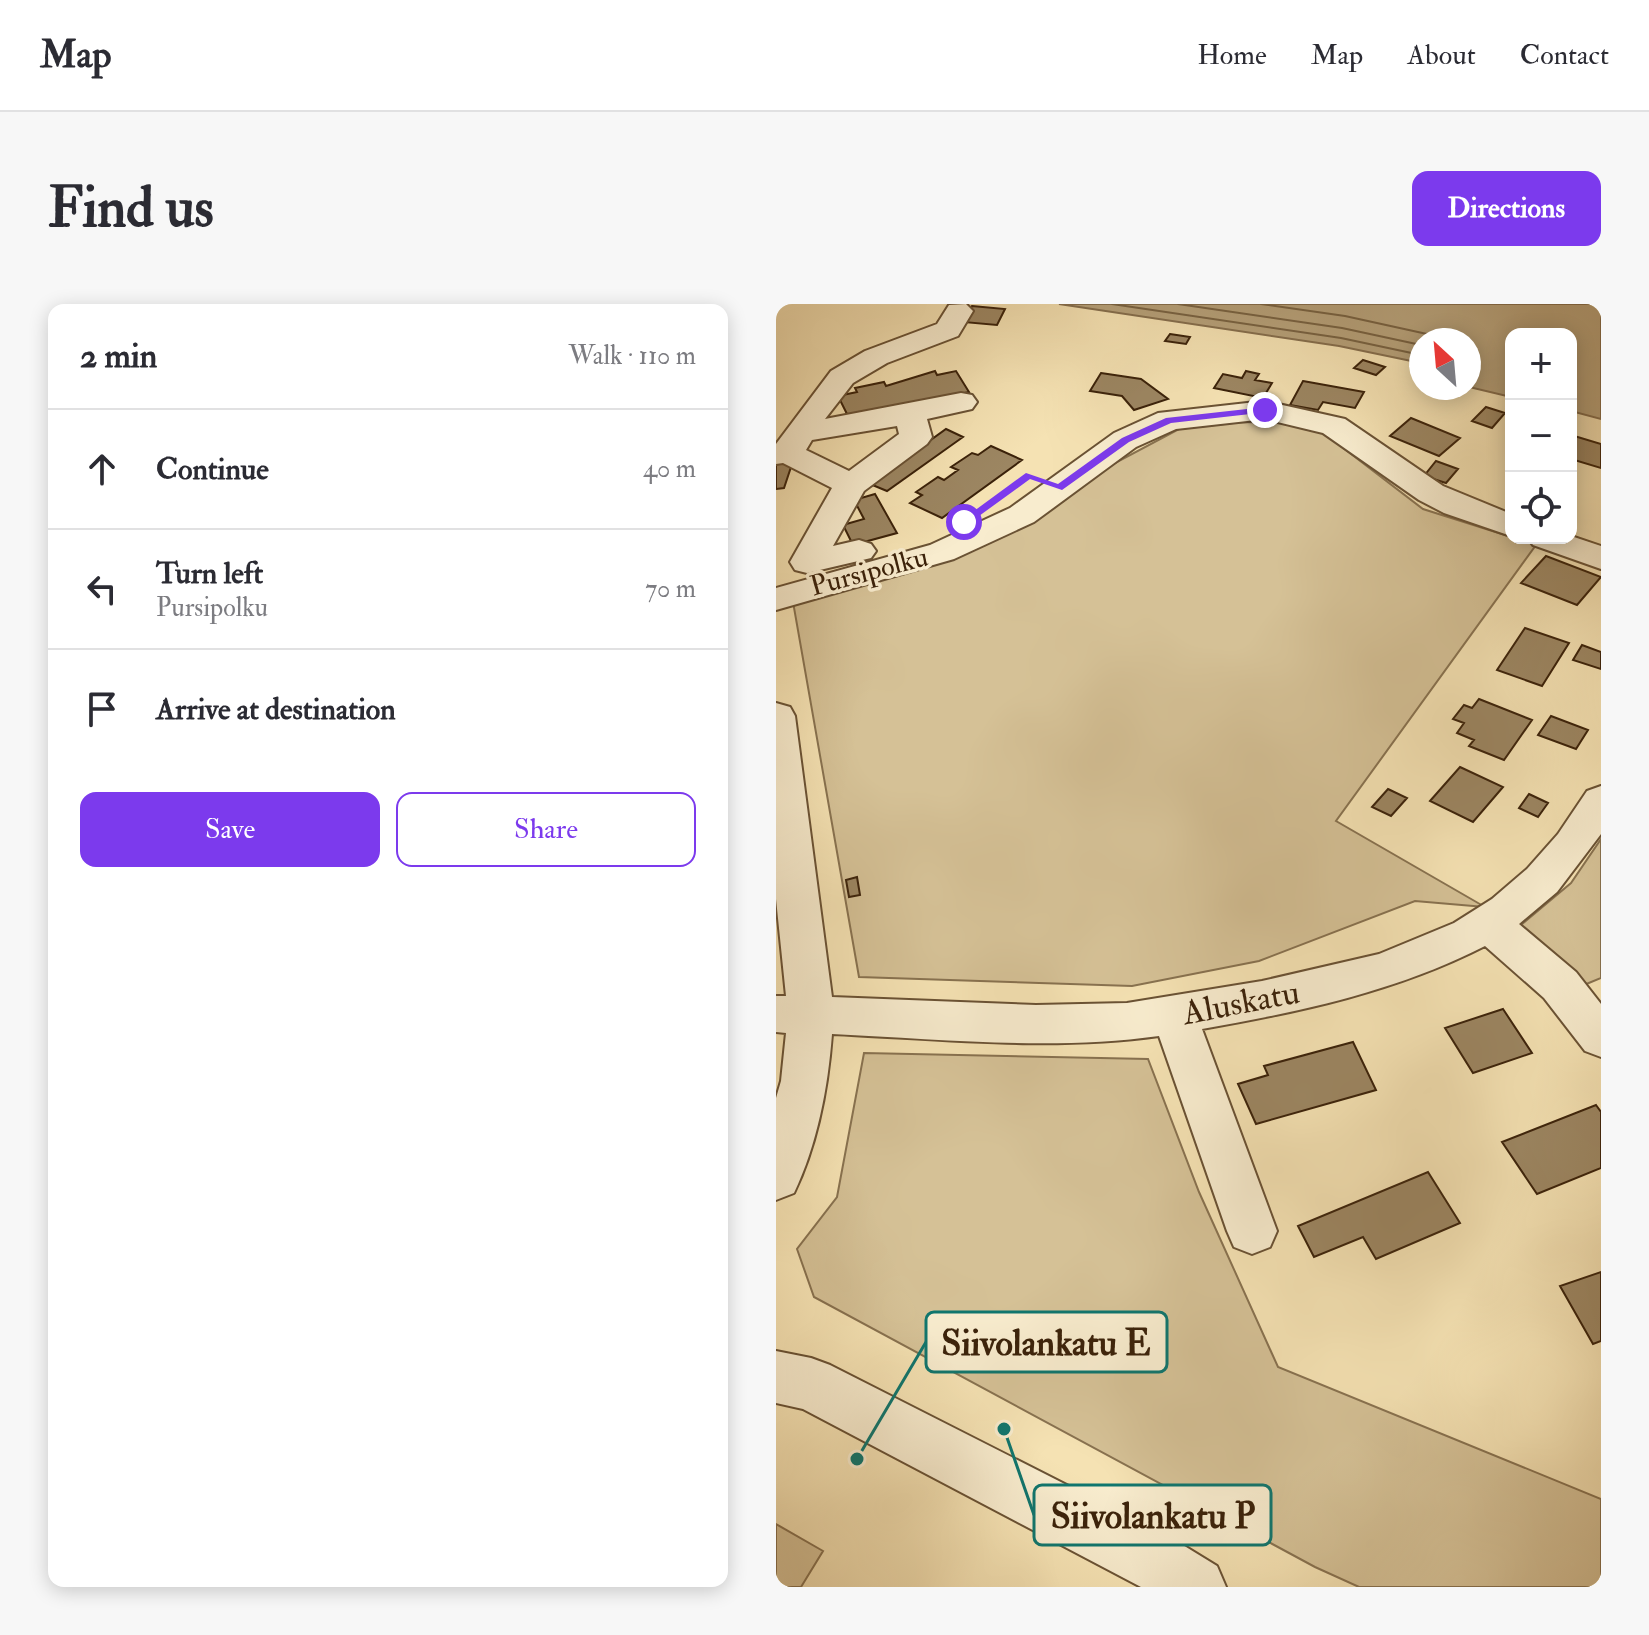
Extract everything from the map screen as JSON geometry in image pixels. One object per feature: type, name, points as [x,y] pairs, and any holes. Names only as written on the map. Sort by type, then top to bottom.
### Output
[{"type":"street","points":[[788,446],[842,377],[876,357],[948,330],[959,311]]},
{"type":"street","points":[[788,446],[961,402]]},
{"type":"street","name":"Pursipolku","points":[[782,597],[942,552],[1022,515],[1125,440],[1169,420],[1265,410],[1334,426],[1431,493],[1505,524]]},
{"type":"street","points":[[782,597],[807,562],[851,485],[916,437],[910,414]]},
{"type":"street","points":[[788,446],[851,485]]},
{"type":"street","points":[[807,562],[905,541],[964,522],[1029,475],[1059,488]]},
{"type":"street","points":[[1562,544],[1601,558]]},
{"type":"street","points":[[776,1178],[783,1134],[805,1081],[794,1015],[777,742]]},
{"type":"street","name":"Aluskatu","points":[[794,1015],[1075,1024],[1175,1017],[1358,980],[1426,957],[1490,925],[1541,880],[1578,841],[1601,801]]},
{"type":"street","points":[[1490,925],[1560,985],[1601,1038]]},
{"type":"street","points":[[1175,1017],[1252,1231]]},
{"type":"street","points":[[788,1371],[1165,1578]]},
{"type":"shaded area","points":[[1242,422],[1290,423],[1325,434],[1423,509],[1505,535],[1505,544],[1536,545],[1336,821],[1485,907],[1415,901],[1259,961],[1132,986],[859,977],[793,602],[1011,532],[1065,500],[1098,472],[1179,429]]},
{"type":"shaded area","points":[[1601,839],[1601,978],[1584,985],[1515,930],[1571,883]]},
{"type":"shaded area","points":[[864,1053],[1148,1059],[1199,1192],[1278,1367],[1601,1499],[1601,1587],[1359,1587],[1315,1567],[814,1297],[797,1249],[837,1197]]},
{"type":"shaded area","points":[[776,1524],[823,1551],[801,1587],[776,1587]]},
{"type":"water","points":[[1059,304],[1601,304],[1601,419],[1577,413],[1577,328],[1505,328],[1505,396],[1481,390],[1481,328],[1409,328],[1409,361],[1339,346]]},
{"type":"building","points":[[972,306],[1005,309],[997,325],[963,322]]},
{"type":"building","points":[[1170,334],[1190,337],[1186,344],[1165,341]]},
{"type":"building","points":[[1363,360],[1385,367],[1376,375],[1354,368]]},
{"type":"building","points":[[935,371],[937,375],[956,371],[969,392],[849,418],[838,396],[857,392],[855,388],[884,382],[886,386]]},
{"type":"building","points":[[1246,371],[1259,374],[1255,380],[1272,383],[1263,398],[1214,388],[1223,374],[1242,378]]},
{"type":"building","points":[[1101,373],[1141,379],[1168,399],[1134,410],[1122,396],[1090,391]]},
{"type":"building","points":[[1303,381],[1364,392],[1355,408],[1323,402],[1318,410],[1290,405]]},
{"type":"building","points":[[1486,407],[1505,413],[1492,428],[1472,421]]},
{"type":"building","points":[[1411,418],[1460,438],[1439,456],[1390,436]]},
{"type":"building","points":[[946,429],[963,437],[887,491],[870,484]]},
{"type":"building","points":[[1577,437],[1601,444],[1601,468],[1577,461]]},
{"type":"building","points":[[991,446],[1022,460],[942,518],[910,503],[922,495],[916,492],[938,477],[944,480],[958,470],[951,467],[972,453],[978,455]]},
{"type":"building","points":[[776,461],[793,461],[784,488],[776,489]]},
{"type":"building","points":[[1436,461],[1458,469],[1446,483],[1424,476]]},
{"type":"building","points":[[875,494],[897,533],[853,545],[843,525],[864,519],[854,500]]},
{"type":"building","points":[[1546,556],[1601,577],[1577,605],[1521,583]]},
{"type":"building","points":[[1525,628],[1569,643],[1542,686],[1497,670]]},
{"type":"building","points":[[1582,645],[1601,652],[1601,669],[1573,660]]},
{"type":"building","points":[[1479,699],[1532,720],[1504,760],[1469,746],[1474,740],[1457,733],[1464,723],[1453,719],[1464,705],[1472,708]]},
{"type":"building","points":[[1551,716],[1588,730],[1576,749],[1538,735]]},
{"type":"building","points":[[1460,767],[1503,787],[1473,822],[1430,801]]},
{"type":"building","points":[[1388,789],[1407,798],[1391,816],[1372,807]]},
{"type":"building","points":[[1529,794],[1548,803],[1538,817],[1519,808]]},
{"type":"building","points":[[857,877],[860,895],[849,897],[846,880]]},
{"type":"building","points":[[1503,1009],[1532,1053],[1473,1073],[1445,1028]]},
{"type":"building","points":[[1353,1042],[1376,1090],[1256,1124],[1238,1084],[1268,1075],[1264,1066]]},
{"type":"building","points":[[1596,1105],[1601,1112],[1601,1168],[1537,1194],[1502,1142]]},
{"type":"building","points":[[1428,1172],[1460,1223],[1376,1259],[1363,1237],[1314,1257],[1298,1226]]},
{"type":"building","points":[[1601,1272],[1601,1341],[1593,1344],[1560,1286]]},
{"type":"place","name":"Siivolankatu P","points":[[1004,1429]]},
{"type":"place","name":"Siivolankatu E","points":[[857,1459]]},
{"type":"route","points":[[964,522],[1029,475],[1059,488],[1125,440],[1169,420],[1265,410]]}]
